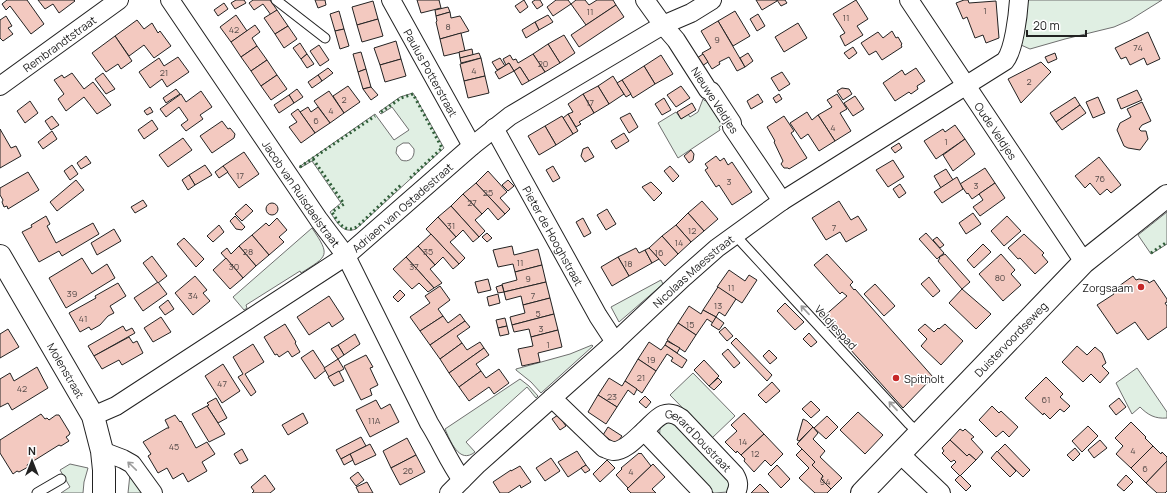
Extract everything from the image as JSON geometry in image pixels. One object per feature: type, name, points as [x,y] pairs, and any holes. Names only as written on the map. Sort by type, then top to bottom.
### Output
[{"type":"street","name":"Rembrandtstraat","points":[[0,86],[119,0]]},
{"type":"street","name":"Jacob van Ruisdaelstraat","points":[[170,0],[315,214],[346,256],[454,470],[458,488]]},
{"type":"street","name":"Paulus Potterstraat","points":[[391,0],[472,146]]},
{"type":"street","name":"Nieuwe Veldjes","points":[[645,0],[676,40],[708,90],[711,91],[732,123],[732,127],[782,201]]},
{"type":"street","name":"Adriaen van Ostadestraat","points":[[93,416],[116,406],[346,256],[472,146],[510,116],[663,25],[691,13],[712,0]]},
{"type":"street","name":"Oude Veldjes","points":[[909,0],[1084,262]]},
{"type":"street","name":"Nicolaas Maesstraat","points":[[458,488],[478,464],[616,342],[683,278],[717,248],[782,201],[1000,65],[1008,58],[1016,25],[1019,0]]},
{"type":"street","name":"Pieter de Hooghstraat","points":[[494,128],[598,316],[616,342]]},
{"type":"street","name":"Duistervoordseweg","points":[[862,493],[1084,262],[1167,196]]},
{"type":"street","name":"Molenstraat","points":[[0,256],[93,416],[102,451],[104,493]]},
{"type":"street","name":"Gerard Doustraat","points":[[552,398],[604,448],[613,452],[628,445],[663,414],[670,413],[676,415],[681,418],[735,475],[738,480],[739,487],[736,493]]},
{"type":"street","name":"Gerard Doustraat","points":[[644,431],[703,493]]},
{"type":"street","points":[[102,451],[132,464],[153,493]]},
{"type":"street","points":[[900,454],[941,493]]},
{"type":"lane","points":[[276,0],[326,38]]},
{"type":"lane","name":"Veldjespad","points":[[735,235],[909,424],[920,434]]},
{"type":"lane","points":[[37,493],[62,479]]},
{"type":"green space","points":[[1025,0],[1162,0],[1130,20],[1114,27],[1030,49],[1021,45]]},
{"type":"green space","points":[[413,93],[444,148],[356,229],[347,230],[340,226],[330,212],[341,203],[312,161],[300,168],[299,167],[375,114],[394,140],[409,130],[392,107],[381,114],[379,112],[400,97]],"holes":[[[403,143],[409,143],[414,149],[414,155],[407,161],[401,160],[396,153],[397,147]]]},
{"type":"green space","points":[[703,99],[705,101],[708,99],[724,124],[719,127],[720,130],[678,158],[658,123],[676,112],[681,119],[688,114],[690,117],[698,112]]},
{"type":"green space","points":[[1167,212],[1167,244],[1151,254],[1138,235]]},
{"type":"green space","points":[[312,228],[324,250],[324,255],[321,259],[301,273],[300,271],[246,305],[247,308],[244,310],[233,297]]},
{"type":"green space","points":[[661,280],[663,284],[619,322],[611,307]]},
{"type":"green space","points":[[592,345],[593,346],[541,393],[531,382],[516,370],[570,354]]},
{"type":"green space","points":[[1137,368],[1167,412],[1167,418],[1152,416],[1140,407],[1132,414],[1116,383]]},
{"type":"green space","points":[[693,373],[735,416],[712,438],[670,395]]},
{"type":"green space","points":[[520,379],[538,396],[536,398],[527,387],[466,442],[475,452],[469,455],[464,455],[456,450],[452,445],[445,429]]},
{"type":"green space","points":[[668,422],[675,424],[730,483],[728,492],[714,493],[661,438],[660,428]]},
{"type":"green space","points":[[70,464],[88,468],[83,493],[61,493],[70,487],[60,470]]},
{"type":"green space","points":[[130,474],[145,493],[128,493]]},
{"type":"building","points":[[7,0],[27,0],[44,24],[31,34],[10,6],[6,10],[2,4]]},
{"type":"building","points":[[38,0],[75,1],[59,13],[53,4],[45,9]]},
{"type":"building","points":[[236,0],[244,0],[246,3],[235,9],[231,3]]},
{"type":"building","points":[[253,0],[270,0],[277,10],[271,15],[263,4],[254,10],[249,3]]},
{"type":"building","points":[[315,0],[325,0],[326,5],[318,8]]},
{"type":"building","points":[[417,0],[439,0],[441,8],[421,13]]},
{"type":"building","points":[[524,0],[528,7],[520,13],[515,6]]},
{"type":"building","points":[[535,0],[540,0],[543,5],[537,9],[532,2]]},
{"type":"building","points":[[556,0],[568,0],[571,4],[553,16],[547,7]]},
{"type":"building","points":[[576,0],[585,0],[589,5],[597,0],[613,0],[616,5],[586,25],[571,4]]},
{"type":"building","points":[[756,0],[777,0],[777,1],[762,10]]},
{"type":"building","points":[[777,0],[785,0],[787,3],[781,6]]},
{"type":"building","points":[[856,0],[868,19],[857,26],[863,35],[845,46],[840,36],[845,33],[833,14]]},
{"type":"building","points":[[968,0],[969,3],[996,1],[999,38],[986,43],[983,35],[975,38],[967,17],[963,19],[956,3]]},
{"type":"building","points":[[373,1],[378,19],[357,25],[352,7]]},
{"type":"building","points":[[224,3],[228,9],[218,16],[214,10]]},
{"type":"building","points":[[616,5],[624,17],[579,47],[571,35]]},
{"type":"building","points":[[448,7],[450,12],[436,16],[435,10]]},
{"type":"building","points":[[277,10],[288,26],[275,34],[264,18]]},
{"type":"building","points":[[339,11],[344,29],[335,31],[330,14]]},
{"type":"building","points":[[735,11],[750,36],[733,46],[718,21]]},
{"type":"building","points":[[450,12],[451,18],[460,16],[469,31],[440,39],[436,16]]},
{"type":"building","points":[[758,14],[765,26],[757,31],[750,19]]},
{"type":"building","points":[[236,15],[247,31],[231,42],[220,27]]},
{"type":"building","points":[[548,15],[553,22],[539,30],[535,22]]},
{"type":"building","points":[[6,16],[12,26],[8,28],[13,34],[3,41],[0,38],[0,20]]},
{"type":"building","points":[[378,19],[383,36],[362,42],[357,25]]},
{"type":"building","points":[[137,20],[144,29],[152,23],[158,33],[160,31],[171,46],[154,58],[144,45],[129,56],[115,36]]},
{"type":"building","points":[[718,21],[745,67],[737,71],[729,57],[719,62],[720,64],[712,69],[702,53],[711,48],[701,31]]},
{"type":"building","points":[[535,22],[539,30],[526,38],[522,30]]},
{"type":"building","points":[[798,23],[807,38],[784,52],[775,37]]},
{"type":"building","points":[[255,25],[260,32],[252,38],[257,46],[241,57],[231,42]]},
{"type":"building","points":[[288,26],[297,39],[284,48],[275,34]]},
{"type":"building","points":[[344,29],[349,46],[340,49],[335,31]]},
{"type":"building","points":[[892,31],[896,38],[898,37],[902,47],[882,60],[876,51],[869,55],[861,43],[878,32],[883,38]]},
{"type":"building","points":[[1148,32],[1160,59],[1147,65],[1144,58],[1130,65],[1126,57],[1121,59],[1115,48]]},
{"type":"building","points":[[461,33],[465,51],[444,56],[440,39]]},
{"type":"building","points":[[564,35],[575,53],[560,63],[548,44]]},
{"type":"building","points":[[115,36],[132,61],[121,69],[118,64],[106,72],[92,53]]},
{"type":"building","points":[[396,41],[401,59],[380,65],[374,48]]},
{"type":"building","points":[[300,43],[307,54],[301,59],[293,48]]},
{"type":"building","points":[[548,44],[560,63],[545,72],[533,54]]},
{"type":"building","points":[[319,45],[329,60],[320,66],[310,51]]},
{"type":"building","points":[[257,46],[267,60],[251,71],[241,57]]},
{"type":"building","points":[[853,47],[857,53],[849,59],[844,53]]},
{"type":"building","points":[[472,49],[473,55],[460,58],[459,52]]},
{"type":"building","points":[[361,52],[366,69],[358,72],[353,54]]},
{"type":"building","points":[[479,53],[481,58],[461,63],[460,58]]},
{"type":"building","points":[[748,53],[753,61],[745,67],[740,58]]},
{"type":"building","points":[[1055,53],[1057,59],[1048,63],[1045,57]]},
{"type":"building","points":[[307,54],[314,64],[307,68],[301,59]]},
{"type":"building","points":[[533,54],[545,72],[529,81],[520,67],[514,71],[509,63],[506,65],[503,59],[510,55],[513,60],[516,59],[518,63]]},
{"type":"building","points":[[703,54],[708,62],[702,66],[697,58]]},
{"type":"building","points":[[661,55],[673,74],[655,84],[644,66]]},
{"type":"building","points":[[178,57],[189,72],[167,87],[162,79],[150,88],[139,72],[159,58],[164,66]]},
{"type":"building","points":[[481,58],[485,76],[464,81],[460,64]]},
{"type":"building","points":[[500,58],[505,66],[497,70],[492,62]]},
{"type":"building","points":[[401,59],[406,76],[385,82],[380,65]]},
{"type":"building","points":[[267,60],[277,75],[261,86],[251,71]]},
{"type":"building","points":[[1041,62],[1051,72],[1021,103],[1008,79]]},
{"type":"building","points":[[509,63],[514,71],[499,79],[495,72]]},
{"type":"building","points":[[644,66],[655,84],[633,98],[622,80]]},
{"type":"building","points":[[520,67],[529,81],[522,85],[514,71]]},
{"type":"building","points":[[328,68],[333,73],[322,81],[318,75]]},
{"type":"building","points":[[916,68],[925,81],[917,86],[918,89],[911,94],[909,92],[895,101],[883,83],[902,70],[905,75]]},
{"type":"building","points":[[366,69],[371,87],[363,89],[358,72]]},
{"type":"building","points":[[782,72],[790,84],[779,91],[771,78]]},
{"type":"building","points":[[72,73],[84,89],[93,82],[111,105],[97,114],[84,97],[66,111],[58,99],[64,94],[54,80],[62,75],[64,78]]},
{"type":"building","points":[[103,73],[115,89],[106,94],[95,79]]},
{"type":"building","points":[[277,75],[287,89],[271,100],[261,86]]},
{"type":"building","points":[[318,75],[322,81],[312,88],[308,82]]},
{"type":"building","points":[[485,76],[489,93],[468,98],[464,81]]},
{"type":"building","points":[[613,76],[624,94],[609,104],[598,86]]},
{"type":"building","points":[[622,80],[631,94],[626,97],[617,83]]},
{"type":"building","points":[[348,86],[360,102],[344,113],[333,96]]},
{"type":"building","points":[[598,86],[609,104],[594,113],[583,94]]},
{"type":"building","points":[[681,86],[690,98],[676,107],[667,95]]},
{"type":"building","points":[[371,87],[378,95],[371,100],[363,89]]},
{"type":"building","points":[[842,88],[849,89],[852,94],[843,100],[837,91]]},
{"type":"building","points":[[176,89],[180,94],[166,103],[163,98]]},
{"type":"building","points":[[297,89],[303,97],[294,103],[289,95]]},
{"type":"building","points":[[1137,90],[1142,100],[1121,109],[1117,99]]},
{"type":"building","points":[[201,91],[212,107],[200,115],[203,119],[186,131],[181,125],[188,120],[179,107],[166,117],[160,109],[181,94],[186,102]]},
{"type":"building","points":[[329,91],[344,113],[330,123],[314,101]]},
{"type":"building","points":[[583,94],[594,113],[579,122],[581,124],[576,127],[568,114],[573,112],[568,104]]},
{"type":"building","points":[[758,94],[763,102],[751,109],[747,101]]},
{"type":"building","points":[[779,94],[782,99],[776,103],[773,98]]},
{"type":"building","points":[[837,94],[847,109],[840,113],[851,131],[835,141],[818,115],[832,107],[827,100]]},
{"type":"building","points":[[289,95],[294,103],[279,113],[274,105]]},
{"type":"building","points":[[855,96],[864,109],[853,116],[844,103]]},
{"type":"building","points":[[1075,97],[1080,105],[1056,122],[1050,113]]},
{"type":"building","points":[[1098,97],[1105,113],[1093,118],[1086,102]]},
{"type":"building","points":[[664,98],[671,110],[662,115],[655,104]]},
{"type":"building","points":[[30,101],[38,113],[25,123],[17,111]]},
{"type":"building","points":[[1142,102],[1151,121],[1142,125],[1139,129],[1141,131],[1146,131],[1148,139],[1140,150],[1128,148],[1124,146],[1117,130],[1120,123],[1131,117],[1127,109]]},
{"type":"building","points":[[692,103],[696,110],[681,119],[677,112]]},
{"type":"building","points":[[1080,105],[1086,113],[1062,130],[1056,122]]},
{"type":"building","points":[[150,107],[153,112],[147,115],[144,111]]},
{"type":"building","points":[[308,107],[311,112],[318,107],[330,123],[315,133],[300,112]]},
{"type":"building","points":[[298,109],[315,133],[301,143],[289,127],[297,122],[291,114]]},
{"type":"building","points":[[807,112],[812,120],[818,115],[835,141],[819,151],[808,134],[801,139],[790,123]]},
{"type":"building","points":[[630,113],[638,127],[629,133],[620,118]]},
{"type":"building","points":[[568,114],[578,131],[573,134],[563,118]]},
{"type":"building","points":[[52,116],[59,125],[51,130],[45,121]]},
{"type":"building","points":[[562,116],[573,134],[556,145],[545,126]]},
{"type":"building","points":[[784,116],[794,131],[791,133],[807,158],[789,169],[784,168],[781,164],[783,161],[774,142],[775,141],[767,127]]},
{"type":"building","points":[[152,120],[158,129],[144,139],[138,130]]},
{"type":"building","points":[[222,121],[228,129],[230,128],[235,134],[234,138],[212,153],[200,136]]},
{"type":"building","points":[[955,125],[965,139],[936,159],[924,141],[943,129],[945,132]]},
{"type":"building","points":[[545,126],[556,145],[539,155],[528,136]]},
{"type":"building","points":[[0,129],[11,148],[16,146],[21,156],[0,168]]},
{"type":"building","points":[[52,131],[57,139],[43,149],[38,142]]},
{"type":"building","points":[[624,133],[629,141],[616,149],[611,141]]},
{"type":"building","points":[[183,138],[192,150],[168,167],[159,155]]},
{"type":"building","points":[[965,139],[975,154],[953,171],[943,155]]},
{"type":"building","points":[[899,143],[902,148],[895,153],[891,148]]},
{"type":"building","points":[[588,147],[594,157],[585,162],[581,156],[583,149]]},
{"type":"building","points":[[691,150],[694,154],[693,160],[689,163],[684,156]]},
{"type":"building","points":[[244,152],[259,174],[239,188],[223,166]]},
{"type":"building","points":[[86,156],[91,163],[81,169],[77,163]]},
{"type":"building","points":[[716,156],[720,161],[724,158],[728,165],[732,162],[752,192],[732,205],[719,185],[716,187],[705,170],[708,168],[705,164]]},
{"type":"building","points":[[1099,157],[1121,185],[1111,193],[1107,189],[1100,195],[1090,183],[1085,188],[1075,176]]},
{"type":"building","points":[[893,160],[904,177],[888,187],[876,170]]},
{"type":"building","points":[[72,165],[78,174],[70,180],[64,171]]},
{"type":"building","points":[[205,165],[212,175],[195,185],[189,175]]},
{"type":"building","points":[[223,166],[228,172],[219,178],[215,172]]},
{"type":"building","points":[[553,166],[560,178],[553,182],[546,170]]},
{"type":"building","points":[[670,166],[679,176],[673,182],[664,171]]},
{"type":"building","points":[[985,168],[995,183],[972,199],[960,184]]},
{"type":"building","points":[[946,169],[953,180],[941,188],[934,176]]},
{"type":"building","points":[[488,171],[507,192],[500,198],[510,209],[505,214],[476,183]]},
{"type":"building","points":[[28,172],[39,190],[8,209],[7,206],[4,207],[2,202],[3,200],[0,195],[0,188]]},
{"type":"building","points":[[189,175],[195,185],[188,190],[182,180]]},
{"type":"building","points":[[957,177],[963,189],[942,203],[934,192]]},
{"type":"building","points":[[76,180],[84,190],[57,211],[50,202]]},
{"type":"building","points":[[508,180],[514,186],[508,191],[502,185]]},
{"type":"building","points":[[651,182],[662,193],[654,201],[642,187]]},
{"type":"building","points":[[476,183],[505,214],[498,220],[488,208],[482,214],[463,194]]},
{"type":"building","points":[[995,183],[1005,198],[980,216],[973,207],[983,200],[979,194]]},
{"type":"building","points":[[900,184],[906,193],[899,198],[893,189]]},
{"type":"building","points":[[463,194],[482,214],[475,220],[485,231],[479,237],[451,206]]},
{"type":"building","points":[[143,200],[147,206],[135,213],[131,207]]},
{"type":"building","points":[[702,201],[718,219],[704,231],[688,213]]},
{"type":"building","points":[[839,201],[851,220],[858,216],[867,230],[846,242],[840,232],[826,240],[812,218]]},
{"type":"building","points":[[272,203],[276,205],[278,209],[276,213],[272,215],[268,213],[266,209],[268,205]]},
{"type":"building","points":[[246,204],[253,211],[242,221],[235,214]]},
{"type":"building","points":[[451,206],[479,237],[473,242],[463,230],[456,237],[438,217]]},
{"type":"building","points":[[607,209],[616,224],[606,230],[597,215]]},
{"type":"building","points":[[688,213],[704,231],[691,242],[676,225]]},
{"type":"building","points":[[973,213],[981,224],[966,234],[959,223]]},
{"type":"building","points":[[46,216],[50,224],[47,226],[56,243],[93,223],[99,234],[62,256],[59,251],[39,262],[22,232],[32,227],[31,225]]},
{"type":"building","points":[[235,216],[245,227],[242,230],[236,229],[230,221]]},
{"type":"building","points":[[1007,216],[1021,231],[1004,246],[991,231]]},
{"type":"building","points":[[438,217],[456,237],[450,242],[465,258],[459,264],[426,229]]},
{"type":"building","points":[[277,218],[287,230],[279,237],[284,242],[269,255],[252,235],[266,223],[269,226]]},
{"type":"building","points":[[583,218],[591,233],[584,237],[576,222]]},
{"type":"building","points":[[219,225],[224,232],[213,242],[207,236]]},
{"type":"building","points":[[676,225],[691,242],[678,254],[662,236]]},
{"type":"building","points":[[114,229],[121,241],[97,255],[91,243]]},
{"type":"building","points":[[487,233],[492,238],[487,242],[482,237]]},
{"type":"building","points":[[926,233],[944,253],[937,259],[919,239]]},
{"type":"building","points":[[431,234],[459,264],[453,269],[443,257],[435,265],[418,246]]},
{"type":"building","points":[[1024,234],[1044,253],[1042,255],[1048,262],[1035,274],[1008,248]]},
{"type":"building","points":[[252,235],[269,255],[256,266],[239,246]]},
{"type":"building","points":[[662,236],[678,254],[665,266],[649,248]]},
{"type":"building","points":[[937,237],[944,245],[940,248],[933,240]]},
{"type":"building","points":[[184,238],[204,259],[196,267],[177,244]]},
{"type":"building","points":[[983,244],[991,252],[974,268],[967,260]]},
{"type":"building","points":[[239,246],[256,266],[243,278],[221,253],[227,248],[231,254]]},
{"type":"building","points":[[418,246],[435,265],[430,269],[442,283],[434,288],[406,257]]},
{"type":"building","points":[[512,246],[514,255],[538,249],[542,265],[515,272],[513,264],[498,267],[493,250]]},
{"type":"building","points":[[636,248],[639,253],[645,250],[652,263],[629,276],[618,257]]},
{"type":"building","points":[[649,248],[659,259],[652,263],[645,250]]},
{"type":"building","points":[[827,254],[853,282],[850,285],[854,290],[855,289],[933,377],[903,408],[822,318],[847,296],[842,292],[840,294],[814,265]]},
{"type":"building","points":[[945,254],[970,282],[962,289],[938,261],[940,258],[939,257]]},
{"type":"building","points":[[1001,254],[1015,270],[1011,274],[1021,285],[1003,301],[979,274]]},
{"type":"building","points":[[152,256],[167,276],[158,283],[143,263]]},
{"type":"building","points":[[406,257],[434,288],[428,292],[419,283],[412,289],[393,269]]},
{"type":"building","points":[[618,257],[629,276],[612,286],[601,267]]},
{"type":"building","points":[[82,258],[92,274],[107,264],[115,278],[66,308],[49,278]]},
{"type":"building","points":[[226,258],[243,278],[230,289],[213,270]]},
{"type":"building","points":[[542,265],[546,282],[504,292],[502,284],[517,280],[515,272]]},
{"type":"building","points":[[729,270],[745,281],[749,275],[757,280],[742,303],[717,287]]},
{"type":"building","points":[[195,276],[207,290],[203,293],[210,301],[193,315],[175,293]]},
{"type":"building","points":[[1133,276],[1136,280],[1139,279],[1148,281],[1149,283],[1154,280],[1167,299],[1167,302],[1165,303],[1167,306],[1167,327],[1148,340],[1135,322],[1117,334],[1097,305],[1114,294],[1112,291]]},
{"type":"building","points":[[929,277],[940,291],[933,297],[921,284]]},
{"type":"building","points":[[488,279],[491,290],[478,293],[475,282]]},
{"type":"building","points":[[158,282],[167,294],[143,311],[134,298]]},
{"type":"building","points":[[546,282],[550,298],[523,305],[521,296],[506,300],[504,292]]},
{"type":"building","points":[[118,283],[126,296],[110,306],[114,313],[108,316],[100,325],[91,330],[89,327],[80,332],[69,313],[96,298],[95,296]]},
{"type":"building","points":[[875,284],[895,306],[884,316],[864,294]]},
{"type":"building","points":[[502,285],[504,292],[498,293],[496,287]]},
{"type":"building","points":[[440,286],[450,300],[438,309],[443,316],[420,331],[410,317],[430,303],[425,296]]},
{"type":"building","points":[[718,287],[736,299],[725,316],[719,312],[716,317],[703,310]]},
{"type":"building","points":[[962,289],[991,314],[976,329],[949,303]]},
{"type":"building","points":[[400,290],[405,295],[398,302],[393,297]]},
{"type":"building","points":[[498,294],[500,303],[489,306],[487,297]]},
{"type":"building","points":[[329,296],[344,319],[332,327],[329,322],[309,335],[297,317]]},
{"type":"building","points":[[550,298],[554,314],[512,325],[510,317],[525,313],[523,305]]},
{"type":"building","points":[[168,300],[174,309],[165,315],[159,307]]},
{"type":"building","points":[[785,303],[804,322],[795,330],[777,311]]},
{"type":"building","points":[[689,306],[701,314],[703,310],[716,317],[713,323],[707,319],[696,335],[678,323]]},
{"type":"building","points":[[460,314],[465,321],[430,345],[420,331],[443,316],[448,323]]},
{"type":"building","points":[[554,314],[558,330],[531,337],[529,329],[514,332],[512,325]]},
{"type":"building","points":[[161,317],[171,332],[153,342],[144,328]]},
{"type":"building","points":[[716,317],[724,323],[719,330],[711,325]]},
{"type":"building","points":[[505,318],[507,326],[498,328],[496,320]]},
{"type":"building","points":[[465,321],[470,327],[457,336],[462,343],[440,359],[430,345]]},
{"type":"building","points":[[678,323],[696,335],[685,352],[667,340]]},
{"type":"building","points":[[285,324],[300,352],[292,357],[288,351],[279,357],[277,354],[275,355],[264,337]]},
{"type":"building","points":[[925,324],[934,332],[945,324],[963,341],[941,365],[921,346],[927,339],[918,330]]},
{"type":"building","points":[[123,326],[126,331],[132,328],[135,333],[94,356],[88,346]]},
{"type":"building","points":[[507,326],[509,334],[500,336],[498,328]]},
{"type":"building","points":[[725,327],[733,336],[727,341],[719,332]]},
{"type":"building","points":[[8,329],[19,347],[0,358],[0,334]]},
{"type":"building","points":[[558,330],[562,347],[538,353],[540,362],[522,366],[518,349],[533,346],[531,337]]},
{"type":"building","points":[[809,333],[817,342],[811,347],[803,339]]},
{"type":"building","points":[[355,334],[360,344],[344,355],[338,345]]},
{"type":"building","points":[[129,337],[133,343],[137,341],[143,353],[122,365],[119,360],[102,369],[94,356]]},
{"type":"building","points":[[736,338],[772,375],[767,381],[731,343]]},
{"type":"building","points":[[667,341],[680,348],[677,353],[665,345]]},
{"type":"building","points":[[480,342],[484,348],[449,373],[440,359],[462,343],[467,350]]},
{"type":"building","points":[[649,342],[661,350],[665,345],[687,360],[682,368],[671,361],[673,358],[667,354],[656,371],[638,359]]},
{"type":"building","points":[[253,344],[264,362],[245,374],[256,392],[251,396],[238,377],[243,374],[233,357]]},
{"type":"building","points":[[338,345],[344,355],[338,359],[331,349]]},
{"type":"building","points":[[1077,346],[1087,355],[1095,347],[1102,353],[1106,363],[1102,366],[1109,373],[1100,383],[1091,374],[1083,382],[1062,362]]},
{"type":"building","points":[[484,348],[489,355],[476,364],[481,371],[459,387],[449,373]]},
{"type":"building","points":[[728,349],[740,363],[734,368],[722,354]]},
{"type":"building","points":[[313,350],[326,370],[315,379],[301,358]]},
{"type":"building","points":[[769,350],[777,358],[770,364],[763,356]]},
{"type":"building","points":[[366,355],[373,367],[370,368],[378,385],[370,389],[372,395],[361,400],[344,366]]},
{"type":"building","points":[[338,359],[344,369],[329,377],[324,368]]},
{"type":"building","points":[[638,359],[656,371],[642,393],[625,381]]},
{"type":"building","points":[[704,360],[719,376],[709,386],[694,370]]},
{"type":"building","points":[[223,364],[240,391],[222,403],[205,376]]},
{"type":"building","points":[[37,367],[48,388],[12,410],[8,403],[0,407],[0,379],[10,373],[14,381]]},
{"type":"building","points":[[499,369],[509,383],[494,394],[489,387],[469,401],[459,387],[481,371],[486,378]]},
{"type":"building","points":[[339,371],[344,381],[334,386],[328,377]]},
{"type":"building","points":[[1046,377],[1063,394],[1060,397],[1070,406],[1064,412],[1060,409],[1050,419],[1044,413],[1043,415],[1025,398]]},
{"type":"building","points":[[609,378],[622,386],[625,381],[637,389],[634,395],[628,390],[617,407],[598,395]]},
{"type":"building","points":[[718,378],[722,382],[714,390],[709,386]]},
{"type":"building","points":[[772,382],[780,391],[766,403],[758,395]]},
{"type":"building","points":[[598,395],[617,407],[606,424],[588,412]]},
{"type":"building","points":[[645,396],[651,402],[646,408],[639,402]]},
{"type":"building","points":[[216,398],[227,418],[218,423],[207,406],[209,405],[207,403]]},
{"type":"building","points":[[1119,398],[1126,407],[1116,415],[1109,406]]},
{"type":"building","points":[[376,400],[381,409],[390,404],[399,422],[370,437],[356,410]]},
{"type":"building","points":[[811,401],[820,410],[811,418],[802,409]]},
{"type":"building","points":[[207,406],[225,434],[209,442],[192,414]]},
{"type":"building","points":[[992,406],[999,413],[1001,411],[1018,427],[1009,437],[1003,431],[996,437],[979,420]]},
{"type":"building","points":[[858,412],[883,435],[865,454],[840,430]]},
{"type":"building","points":[[303,413],[308,423],[288,435],[282,425]]},
{"type":"building","points":[[744,413],[764,434],[741,455],[737,451],[736,453],[725,442],[737,431],[731,425]]},
{"type":"building","points":[[41,414],[45,419],[47,418],[49,420],[56,415],[59,415],[70,433],[66,437],[69,441],[61,446],[59,445],[27,465],[28,467],[13,474],[0,453],[0,440]]},
{"type":"building","points":[[175,415],[180,422],[181,421],[196,448],[207,442],[215,454],[202,462],[207,471],[188,482],[183,473],[173,479],[167,468],[158,473],[148,456],[151,454],[143,442],[169,428],[165,420]]},
{"type":"building","points":[[558,415],[566,426],[560,430],[552,419]]},
{"type":"building","points":[[827,416],[838,427],[826,439],[814,428]]},
{"type":"building","points":[[803,419],[813,427],[799,441],[797,440]]},
{"type":"building","points":[[1131,422],[1153,446],[1131,468],[1116,454],[1123,446],[1115,438]]},
{"type":"building","points":[[1088,426],[1098,436],[1082,452],[1072,441]]},
{"type":"building","points":[[608,427],[622,436],[616,444],[603,435]]},
{"type":"building","points":[[813,427],[818,433],[813,439],[825,451],[820,457],[842,478],[831,489],[821,479],[823,476],[812,465],[815,462],[797,444]]},
{"type":"building","points":[[960,429],[963,431],[965,429],[974,437],[971,439],[983,452],[976,460],[969,454],[967,456],[950,440]]},
{"type":"building","points":[[764,434],[783,454],[771,466],[765,460],[754,472],[744,461],[745,459],[741,455]]},
{"type":"building","points":[[361,437],[366,446],[341,459],[336,450]]},
{"type":"building","points":[[407,438],[416,455],[391,468],[383,451]]},
{"type":"building","points":[[950,440],[967,456],[969,454],[976,460],[960,476],[951,467],[956,462],[954,460],[951,462],[942,453],[944,451],[942,448]]},
{"type":"building","points":[[1100,440],[1107,448],[1094,458],[1088,450]]},
{"type":"building","points":[[370,444],[376,455],[355,465],[350,454]]},
{"type":"building","points":[[1005,444],[1030,470],[1023,477],[997,452]]},
{"type":"building","points":[[1153,446],[1161,454],[1162,452],[1167,457],[1167,461],[1146,483],[1131,468]]},
{"type":"building","points":[[1075,448],[1080,454],[1073,461],[1067,455]]},
{"type":"building","points":[[242,449],[248,460],[240,464],[234,454]]},
{"type":"building","points":[[802,449],[815,462],[812,465],[823,476],[821,479],[831,489],[827,493],[815,493],[799,478],[809,468],[796,455]]},
{"type":"building","points":[[577,451],[586,465],[568,477],[558,462]]},
{"type":"building","points":[[997,451],[1016,471],[1010,477],[991,458]]},
{"type":"building","points":[[641,453],[651,466],[628,488],[616,475],[622,469],[621,468]]},
{"type":"building","points":[[350,454],[353,460],[344,465],[341,459]]},
{"type":"building","points":[[416,455],[425,472],[400,485],[391,468]]},
{"type":"building","points":[[551,458],[560,471],[545,481],[536,468]]},
{"type":"building","points":[[607,460],[615,468],[600,482],[593,474]]},
{"type":"building","points":[[1167,461],[1167,491],[1165,493],[1157,493],[1146,483]]},
{"type":"building","points":[[653,464],[665,477],[652,489],[656,493],[631,493],[627,489]]},
{"type":"building","points":[[586,465],[590,470],[585,473],[581,468]]},
{"type":"building","points":[[777,465],[790,479],[781,488],[768,474]]},
{"type":"building","points":[[520,466],[531,482],[521,488],[520,485],[508,493],[500,493],[493,482]]},
{"type":"building","points":[[358,472],[364,480],[356,486],[350,478]]},
{"type":"building","points":[[265,475],[275,489],[270,493],[252,493],[254,491],[251,487]]},
{"type":"building","points":[[960,475],[971,486],[966,491],[955,480]]},
{"type":"building","points":[[1126,475],[1133,482],[1124,491],[1117,485]]},
{"type":"building","points":[[367,482],[373,493],[359,493],[356,487]]},
{"type":"building","points":[[760,484],[769,493],[751,493]]},
{"type":"hedge","points":[[381,112],[401,98],[413,94],[442,148],[408,180]]},
{"type":"hedge","points":[[300,167],[375,116]]},
{"type":"hedge","points":[[313,159],[344,204],[332,212],[339,223],[349,229],[358,226],[402,184]]},
{"type":"hedge","points":[[1151,253],[1167,242]]},
{"type":"place","name":"Zorgsaam","points":[[1141,287]]},
{"type":"place","name":"Spitholt","points":[[896,378]]}]
